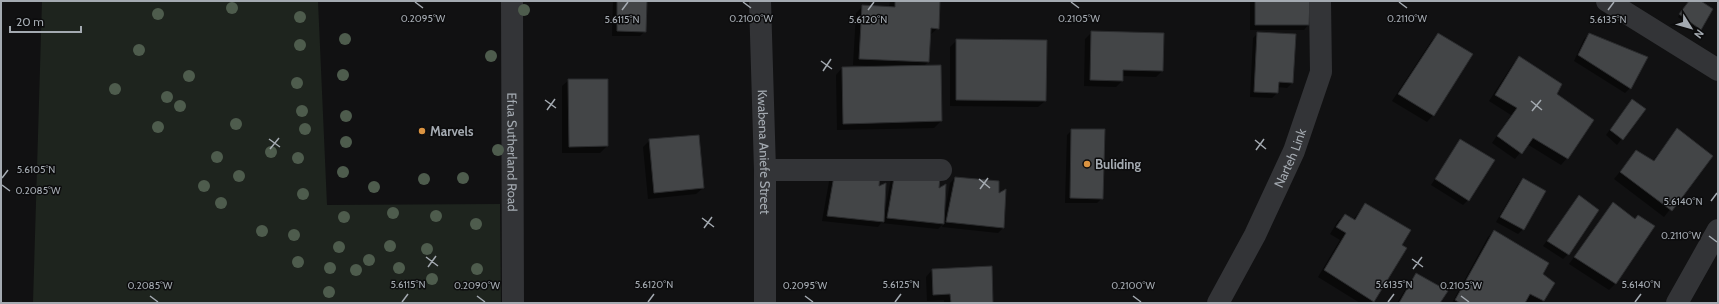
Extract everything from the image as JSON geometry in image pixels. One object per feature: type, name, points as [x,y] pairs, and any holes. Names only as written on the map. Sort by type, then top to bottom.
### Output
[{"type":"street","name":"Efua Sutherland Road","points":[[512,1],[513,303]]},
{"type":"street","name":"Kwabena Aniefe Street","points":[[760,1],[765,170],[765,303]]},
{"type":"street","name":"Narteh Link","points":[[1218,303],[1255,235],[1294,151],[1314,93],[1321,72],[1320,1]]},
{"type":"street","points":[[1606,1],[1718,70]]},
{"type":"street","points":[[765,170],[941,170]]},
{"type":"street","points":[[1677,303],[1718,230]]},
{"type":"shaded area","points":[[42,1],[318,1],[327,205],[500,204],[501,303],[33,303]]},
{"type":"building","points":[[617,1],[647,1],[646,32],[617,31]]},
{"type":"building","points":[[895,1],[940,1],[939,29],[931,28],[929,62],[859,59],[862,5],[895,7]]},
{"type":"building","points":[[1255,1],[1310,1],[1309,25],[1255,25]]},
{"type":"building","points":[[1689,1],[1701,1],[1713,9],[1701,30],[1679,14]]},
{"type":"building","points":[[1091,31],[1164,33],[1163,71],[1123,70],[1123,81],[1090,80]]},
{"type":"building","points":[[1257,32],[1296,34],[1293,83],[1279,82],[1278,93],[1254,92]]},
{"type":"building","points":[[1438,33],[1473,54],[1434,116],[1398,94]]},
{"type":"building","points":[[1589,33],[1648,57],[1631,89],[1578,55]]},
{"type":"building","points":[[956,39],[1047,40],[1046,101],[956,100]]},
{"type":"building","points":[[1519,56],[1562,84],[1557,94],[1594,120],[1568,159],[1533,138],[1522,154],[1497,136],[1517,108],[1495,95]]},
{"type":"building","points":[[941,65],[942,121],[843,124],[842,67]]},
{"type":"building","points":[[568,79],[608,79],[608,146],[569,147]]},
{"type":"building","points":[[1632,99],[1646,109],[1623,140],[1610,130]]},
{"type":"building","points":[[1677,128],[1713,156],[1672,211],[1620,172],[1636,150],[1654,161]]},
{"type":"building","name":"Buliding","points":[[1071,129],[1105,129],[1103,199],[1070,198]]},
{"type":"building","points":[[699,135],[704,188],[654,193],[649,139]]},
{"type":"building","points":[[1460,139],[1495,160],[1469,201],[1435,179]]},
{"type":"building","points":[[835,170],[880,174],[879,186],[886,183],[884,222],[827,216]]},
{"type":"building","points":[[895,172],[940,177],[939,188],[946,184],[944,224],[887,218]]},
{"type":"building","points":[[955,177],[999,181],[999,193],[1006,189],[1004,228],[946,222]]},
{"type":"building","points":[[1523,178],[1546,191],[1524,230],[1500,217]]},
{"type":"building","points":[[1579,195],[1599,210],[1569,255],[1547,241]]},
{"type":"building","points":[[1613,202],[1635,219],[1638,215],[1655,226],[1616,284],[1574,257]]},
{"type":"building","points":[[1365,203],[1411,230],[1402,245],[1407,248],[1374,302],[1324,270],[1346,233],[1336,227],[1345,214],[1355,220]]},
{"type":"building","points":[[1494,230],[1549,263],[1543,274],[1555,283],[1544,301],[1530,294],[1525,303],[1460,303],[1455,300]]},
{"type":"building","points":[[992,266],[993,303],[951,303],[950,294],[933,295],[932,269]]},
{"type":"building","points":[[1416,273],[1448,291],[1440,303],[1399,303]]},
{"type":"place","name":"Marvels","points":[[422,131]]},
{"type":"place","name":"Buliding","points":[[1087,164]]}]
